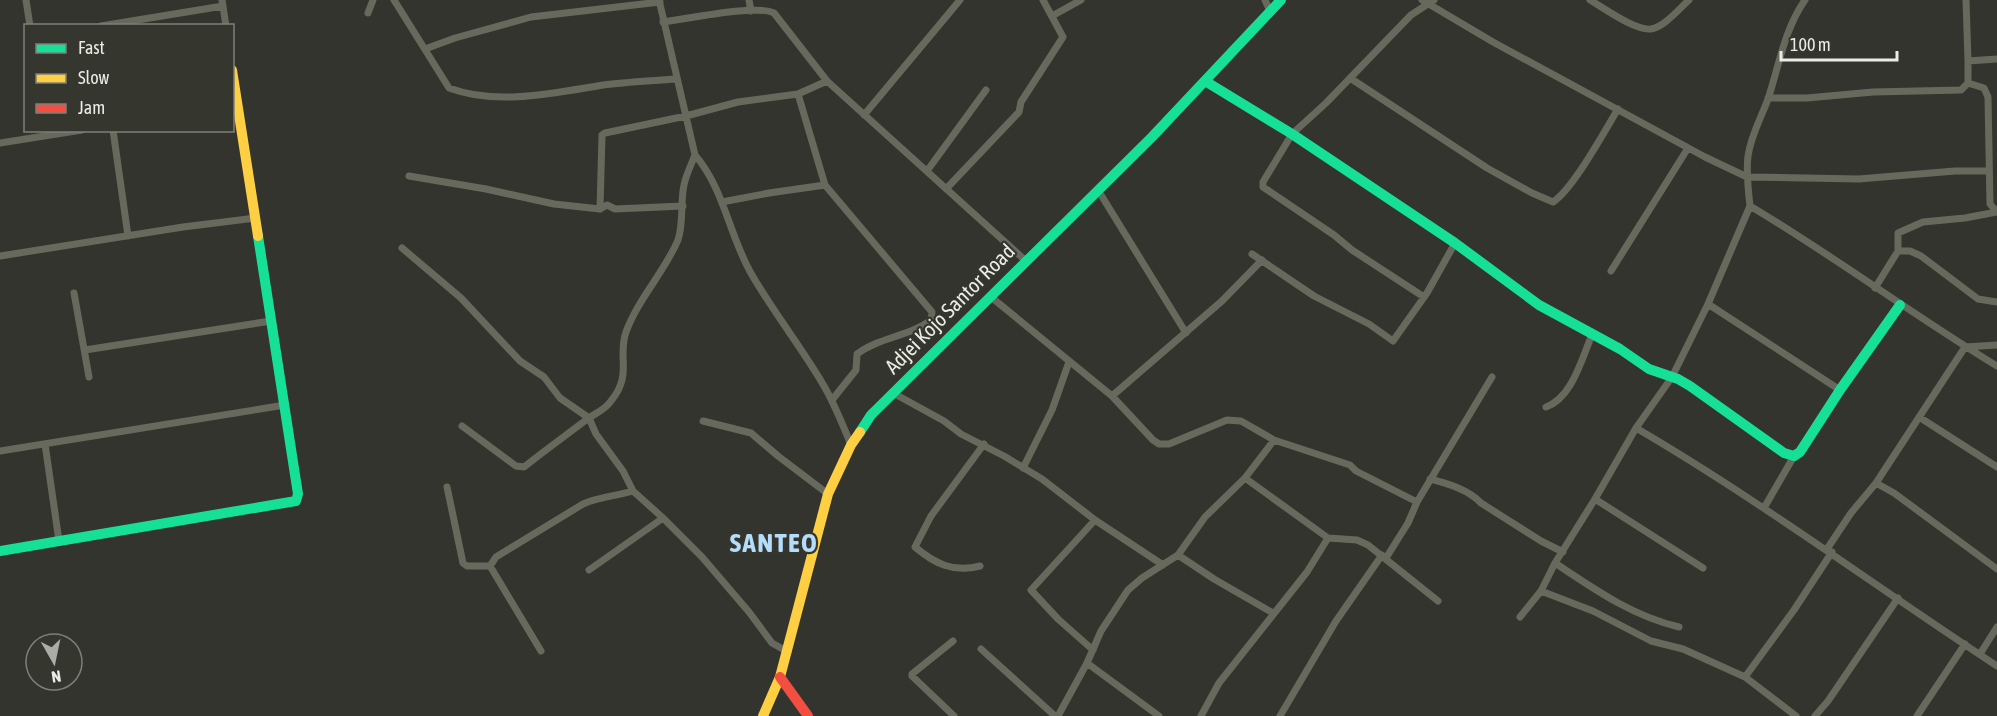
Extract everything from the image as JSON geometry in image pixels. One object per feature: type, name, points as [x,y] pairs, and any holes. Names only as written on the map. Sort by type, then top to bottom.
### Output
[{"type":"street","points":[[26,0],[30,24]]},
{"type":"street","points":[[368,13],[373,0]]},
{"type":"street","points":[[394,0],[449,88],[469,95],[529,96],[621,83],[676,79]]},
{"type":"street","points":[[749,0],[751,10]]},
{"type":"street","points":[[864,114],[960,0]]},
{"type":"street","points":[[946,189],[1019,112],[1021,102],[1063,37],[1044,0]]},
{"type":"street","points":[[1052,16],[1081,0]]},
{"type":"street","points":[[1265,0],[1270,11]]},
{"type":"street","name":"Adjei Kojo Santor Road","points":[[764,716],[788,652],[828,494],[851,444],[871,415],[1152,137],[1281,0]]},
{"type":"street","points":[[1590,0],[1642,28],[1652,29],[1689,0]]},
{"type":"street","points":[[1520,617],[1541,591],[1555,563],[1636,428],[1672,377],[1708,304],[1750,206],[1747,177],[1752,138],[1768,98],[1780,52],[1805,0]]},
{"type":"street","points":[[1768,98],[1960,90],[1968,83],[1966,0]]},
{"type":"street","points":[[425,49],[531,16],[660,1],[695,155],[704,166],[722,202],[751,274],[832,400],[851,444]]},
{"type":"street","points":[[1424,297],[1352,250],[1334,235],[1263,187],[1264,178],[1292,134],[1428,1],[1493,42],[1747,177],[1859,179],[1955,171],[1988,171]]},
{"type":"street","points":[[112,24],[223,3],[226,24]]},
{"type":"street","points":[[663,22],[751,10],[767,10],[774,13],[827,81],[1026,261]]},
{"type":"street","points":[[1968,61],[1997,59]]},
{"type":"street","points":[[1350,78],[1487,168],[1553,202],[1560,197],[1588,157],[1618,109]]},
{"type":"street","points":[[600,209],[602,135],[605,133],[686,116],[738,102],[798,94],[827,81]]},
{"type":"street","points":[[1204,81],[1292,134],[1455,243],[1539,305],[1592,336],[1620,349],[1649,369],[1690,386],[1784,453],[1794,456]]},
{"type":"street","points":[[1968,83],[1984,88],[1988,97],[1993,126],[1988,171],[1990,204],[1997,212]]},
{"type":"street","points":[[927,171],[986,90]]},
{"type":"street","points":[[798,94],[825,185],[932,312],[931,320],[922,327],[867,346],[857,354],[856,370],[832,400]]},
{"type":"street","points":[[0,551],[296,501],[298,494],[285,405],[256,218],[235,107]]},
{"type":"street","points":[[113,132],[128,236]]},
{"type":"street","points":[[0,143],[46,133]]},
{"type":"street","points":[[1611,272],[1689,148]]},
{"type":"street","points":[[462,426],[516,466],[524,467],[589,417],[603,410],[612,401],[621,385],[624,372],[623,347],[626,333],[634,314],[677,240],[684,186],[695,155]]},
{"type":"street","points":[[409,176],[486,189],[554,204],[600,209],[607,205],[615,209],[683,206]]},
{"type":"street","points":[[722,202],[769,192],[825,185]]},
{"type":"street","points":[[1098,190],[1186,333]]},
{"type":"street","points":[[1750,206],[1786,227],[1900,305],[1997,366]]},
{"type":"street","points":[[1875,288],[1898,251],[1898,232],[1923,222],[1997,212]]},
{"type":"street","points":[[0,256],[183,227],[256,218]]},
{"type":"street","points":[[1252,254],[1314,296],[1369,324],[1393,341],[1424,297],[1455,243]]},
{"type":"street","points":[[402,248],[461,298],[520,361],[544,377],[560,398],[589,417],[596,434],[623,471],[633,491],[702,557],[772,643],[788,652]]},
{"type":"street","points":[[1898,251],[1910,251],[1921,256],[1978,299],[1997,302]]},
{"type":"street","points":[[1113,396],[1222,301],[1262,260]]},
{"type":"street","points":[[74,293],[89,377]]},
{"type":"street","points":[[991,297],[1113,396],[1159,444],[1169,444],[1227,420],[1236,419],[1274,440],[1350,465],[1356,471],[1417,502]]},
{"type":"street","points":[[1708,304],[1840,390]]},
{"type":"street","points":[[1764,508],[1794,456],[1800,452],[1900,305]]},
{"type":"street","points":[[85,350],[271,321]]},
{"type":"street","points":[[1546,407],[1557,403],[1565,393],[1592,336]]},
{"type":"street","points":[[1965,346],[1997,345]]},
{"type":"street","points":[[1745,677],[1794,610],[1851,513],[1876,483],[1965,346]]},
{"type":"street","points":[[1023,468],[1052,410],[1069,362]]},
{"type":"street","points":[[1280,716],[1336,621],[1408,523],[1430,479],[1492,377]]},
{"type":"street","points":[[893,393],[1042,479],[1095,520],[1163,565]]},
{"type":"street","points":[[0,451],[285,405]]},
{"type":"street","points":[[1919,417],[1997,467]]},
{"type":"street","points":[[703,421],[751,433],[828,494]]},
{"type":"street","points":[[1636,428],[1686,457],[1764,508],[1997,666]]},
{"type":"street","points":[[981,649],[1056,716],[1087,663],[1101,631],[1128,590],[1142,578],[1178,555],[1205,517],[1245,478],[1274,440]]},
{"type":"street","points":[[45,444],[59,541]]},
{"type":"street","points":[[980,566],[955,569],[938,564],[915,547],[931,516],[984,444]]},
{"type":"street","points":[[1245,478],[1328,538],[1357,540],[1368,545],[1438,601]]},
{"type":"street","points":[[1430,479],[1467,492],[1541,542],[1563,552]]},
{"type":"street","points":[[1876,483],[1894,493],[1997,569]]},
{"type":"street","points":[[447,487],[463,563],[467,566],[490,566]]},
{"type":"street","points":[[490,566],[496,558],[583,504],[633,491]]},
{"type":"street","points":[[1595,499],[1703,568]]},
{"type":"street","points":[[589,570],[663,518]]},
{"type":"street","points":[[1093,650],[1058,620],[1031,590],[1095,520]]},
{"type":"street","points":[[1201,716],[1219,683],[1307,572],[1328,538]]},
{"type":"street","points":[[1178,555],[1273,613]]},
{"type":"street","points":[[1555,563],[1617,604],[1656,622],[1678,627]]},
{"type":"street","points":[[490,566],[542,651]]},
{"type":"street","points":[[1541,591],[1593,611],[1651,641],[1683,649],[1745,677],[1796,716]]},
{"type":"street","points":[[1815,716],[1828,701],[1898,598]]},
{"type":"street","points":[[1980,654],[1997,627]]},
{"type":"street","points":[[953,641],[912,676],[954,716]]},
{"type":"street","points":[[1917,716],[1965,644]]},
{"type":"street","points":[[1087,663],[1159,716]]},
{"type":"street","points":[[780,677],[808,716]]},
{"type":"traffic: fast","points":[[860,432],[871,415],[1152,137],[1281,0]]},
{"type":"traffic: fast","points":[[1205,81],[1292,134],[1455,243],[1539,305],[1620,349],[1649,369],[1678,379],[1690,386],[1784,453],[1794,456],[1800,452],[1900,305]]},
{"type":"traffic: fast","points":[[0,551],[296,501],[298,494],[258,236]]},
{"type":"traffic: slow","points":[[234,83],[258,236]]},
{"type":"traffic: slow","points":[[763,716],[780,677],[828,494],[851,445],[860,432]]},
{"type":"traffic: jam","points":[[780,677],[808,716]]},
{"type":"district","name":"SANTEO","points":[[774,543]]}]
